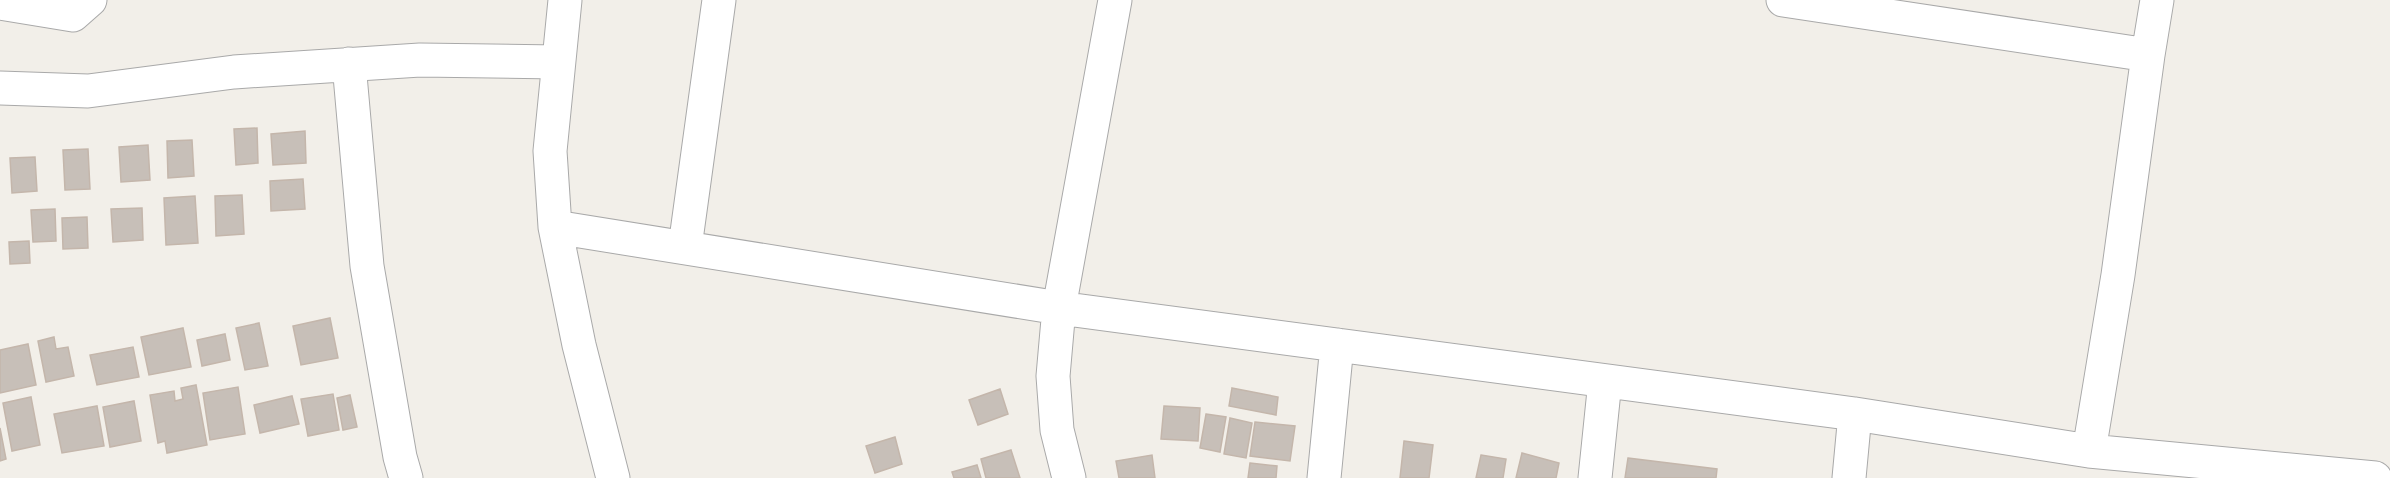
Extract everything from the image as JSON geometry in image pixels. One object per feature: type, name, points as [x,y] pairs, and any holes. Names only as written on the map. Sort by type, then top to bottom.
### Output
[{"type":"street","points":[[0,3],[73,15],[90,0]]},
{"type":"street","points":[[565,0],[550,151],[555,227],[579,345],[613,478]]},
{"type":"street","points":[[685,247],[719,0]]},
{"type":"street","points":[[1069,478],[1057,430],[1053,376],[1059,308],[1115,0]]},
{"type":"street","points":[[1783,0],[2148,55]]},
{"type":"street","points":[[2089,451],[2118,275],[2157,0]]},
{"type":"street","points":[[0,88],[88,91],[234,72],[420,60],[558,62]]},
{"type":"street","points":[[349,64],[367,266],[400,457],[406,478]]},
{"type":"street","points":[[555,227],[1059,308],[1855,414],[2089,451],[2125,466],[2375,478]]},
{"type":"street","points":[[1324,478],[1337,345]]},
{"type":"street","points":[[1594,478],[1605,381]]},
{"type":"street","points":[[1849,478],[1855,414]]},
{"type":"building","points":[[257,128],[258,163],[236,165],[234,129]]},
{"type":"building","points":[[305,131],[306,163],[273,165],[271,134]]},
{"type":"building","points":[[192,140],[194,176],[168,178],[167,141]]},
{"type":"building","points":[[148,145],[150,180],[121,182],[119,147]]},
{"type":"building","points":[[88,149],[90,189],[65,190],[63,150]]},
{"type":"building","points":[[35,157],[37,191],[12,193],[10,158]]},
{"type":"building","points":[[303,179],[305,209],[271,211],[270,181]]},
{"type":"building","points":[[242,195],[244,234],[216,236],[215,196]]},
{"type":"building","points":[[195,196],[198,243],[166,245],[164,198]]},
{"type":"building","points":[[142,208],[143,240],[113,242],[111,209]]},
{"type":"building","points":[[55,209],[56,241],[33,242],[31,210]]},
{"type":"building","points":[[87,217],[88,248],[63,249],[62,218]]},
{"type":"building","points":[[29,241],[30,263],[10,264],[9,242]]},
{"type":"building","points":[[330,318],[338,358],[301,365],[293,326]]},
{"type":"building","points":[[259,323],[268,366],[245,370],[236,328]]},
{"type":"building","points":[[183,328],[191,367],[149,375],[141,337]]},
{"type":"building","points":[[225,334],[230,360],[202,366],[197,340]]},
{"type":"building","points":[[54,337],[56,349],[68,347],[74,376],[46,382],[38,341]]},
{"type":"building","points":[[28,344],[36,385],[0,393],[0,350]]},
{"type":"building","points":[[133,347],[139,377],[97,385],[90,355]]},
{"type":"building","points":[[196,385],[207,445],[167,453],[165,441],[158,443],[150,395],[174,391],[175,401],[183,399],[181,388]]},
{"type":"building","points":[[238,387],[245,434],[210,440],[203,393]]},
{"type":"building","points":[[1232,388],[1278,397],[1276,415],[1229,406]]},
{"type":"building","points":[[1000,389],[1008,414],[978,425],[969,400]]},
{"type":"building","points":[[333,394],[339,430],[308,436],[301,399]]},
{"type":"building","points":[[350,395],[357,427],[343,430],[337,398]]},
{"type":"building","points":[[292,396],[299,424],[260,433],[254,405]]},
{"type":"building","points":[[31,397],[40,445],[12,451],[3,403]]},
{"type":"building","points":[[134,401],[141,441],[110,447],[103,407]]},
{"type":"building","points":[[97,406],[104,446],[62,453],[54,414]]},
{"type":"building","points":[[1164,406],[1200,408],[1198,441],[1161,439]]},
{"type":"building","points":[[1206,414],[1226,417],[1220,452],[1200,448]]},
{"type":"building","points":[[1230,418],[1252,423],[1246,458],[1224,454]]},
{"type":"building","points":[[1255,422],[1295,426],[1290,461],[1250,456]]},
{"type":"building","points":[[0,428],[6,459],[0,461]]},
{"type":"building","points":[[895,437],[902,464],[875,473],[866,446]]},
{"type":"building","points":[[1404,441],[1433,445],[1429,478],[1400,478]]},
{"type":"building","points":[[1011,450],[1020,478],[986,478],[981,459]]},
{"type":"building","points":[[1522,453],[1559,463],[1556,478],[1516,478]]},
{"type":"building","points":[[1152,455],[1155,478],[1119,478],[1116,461]]},
{"type":"building","points":[[1481,455],[1506,459],[1503,478],[1476,478]]},
{"type":"building","points":[[1628,458],[1717,469],[1716,478],[1625,478]]},
{"type":"building","points":[[1250,463],[1277,466],[1276,478],[1248,478]]},
{"type":"building","points":[[977,465],[981,478],[954,478],[952,472]]}]
